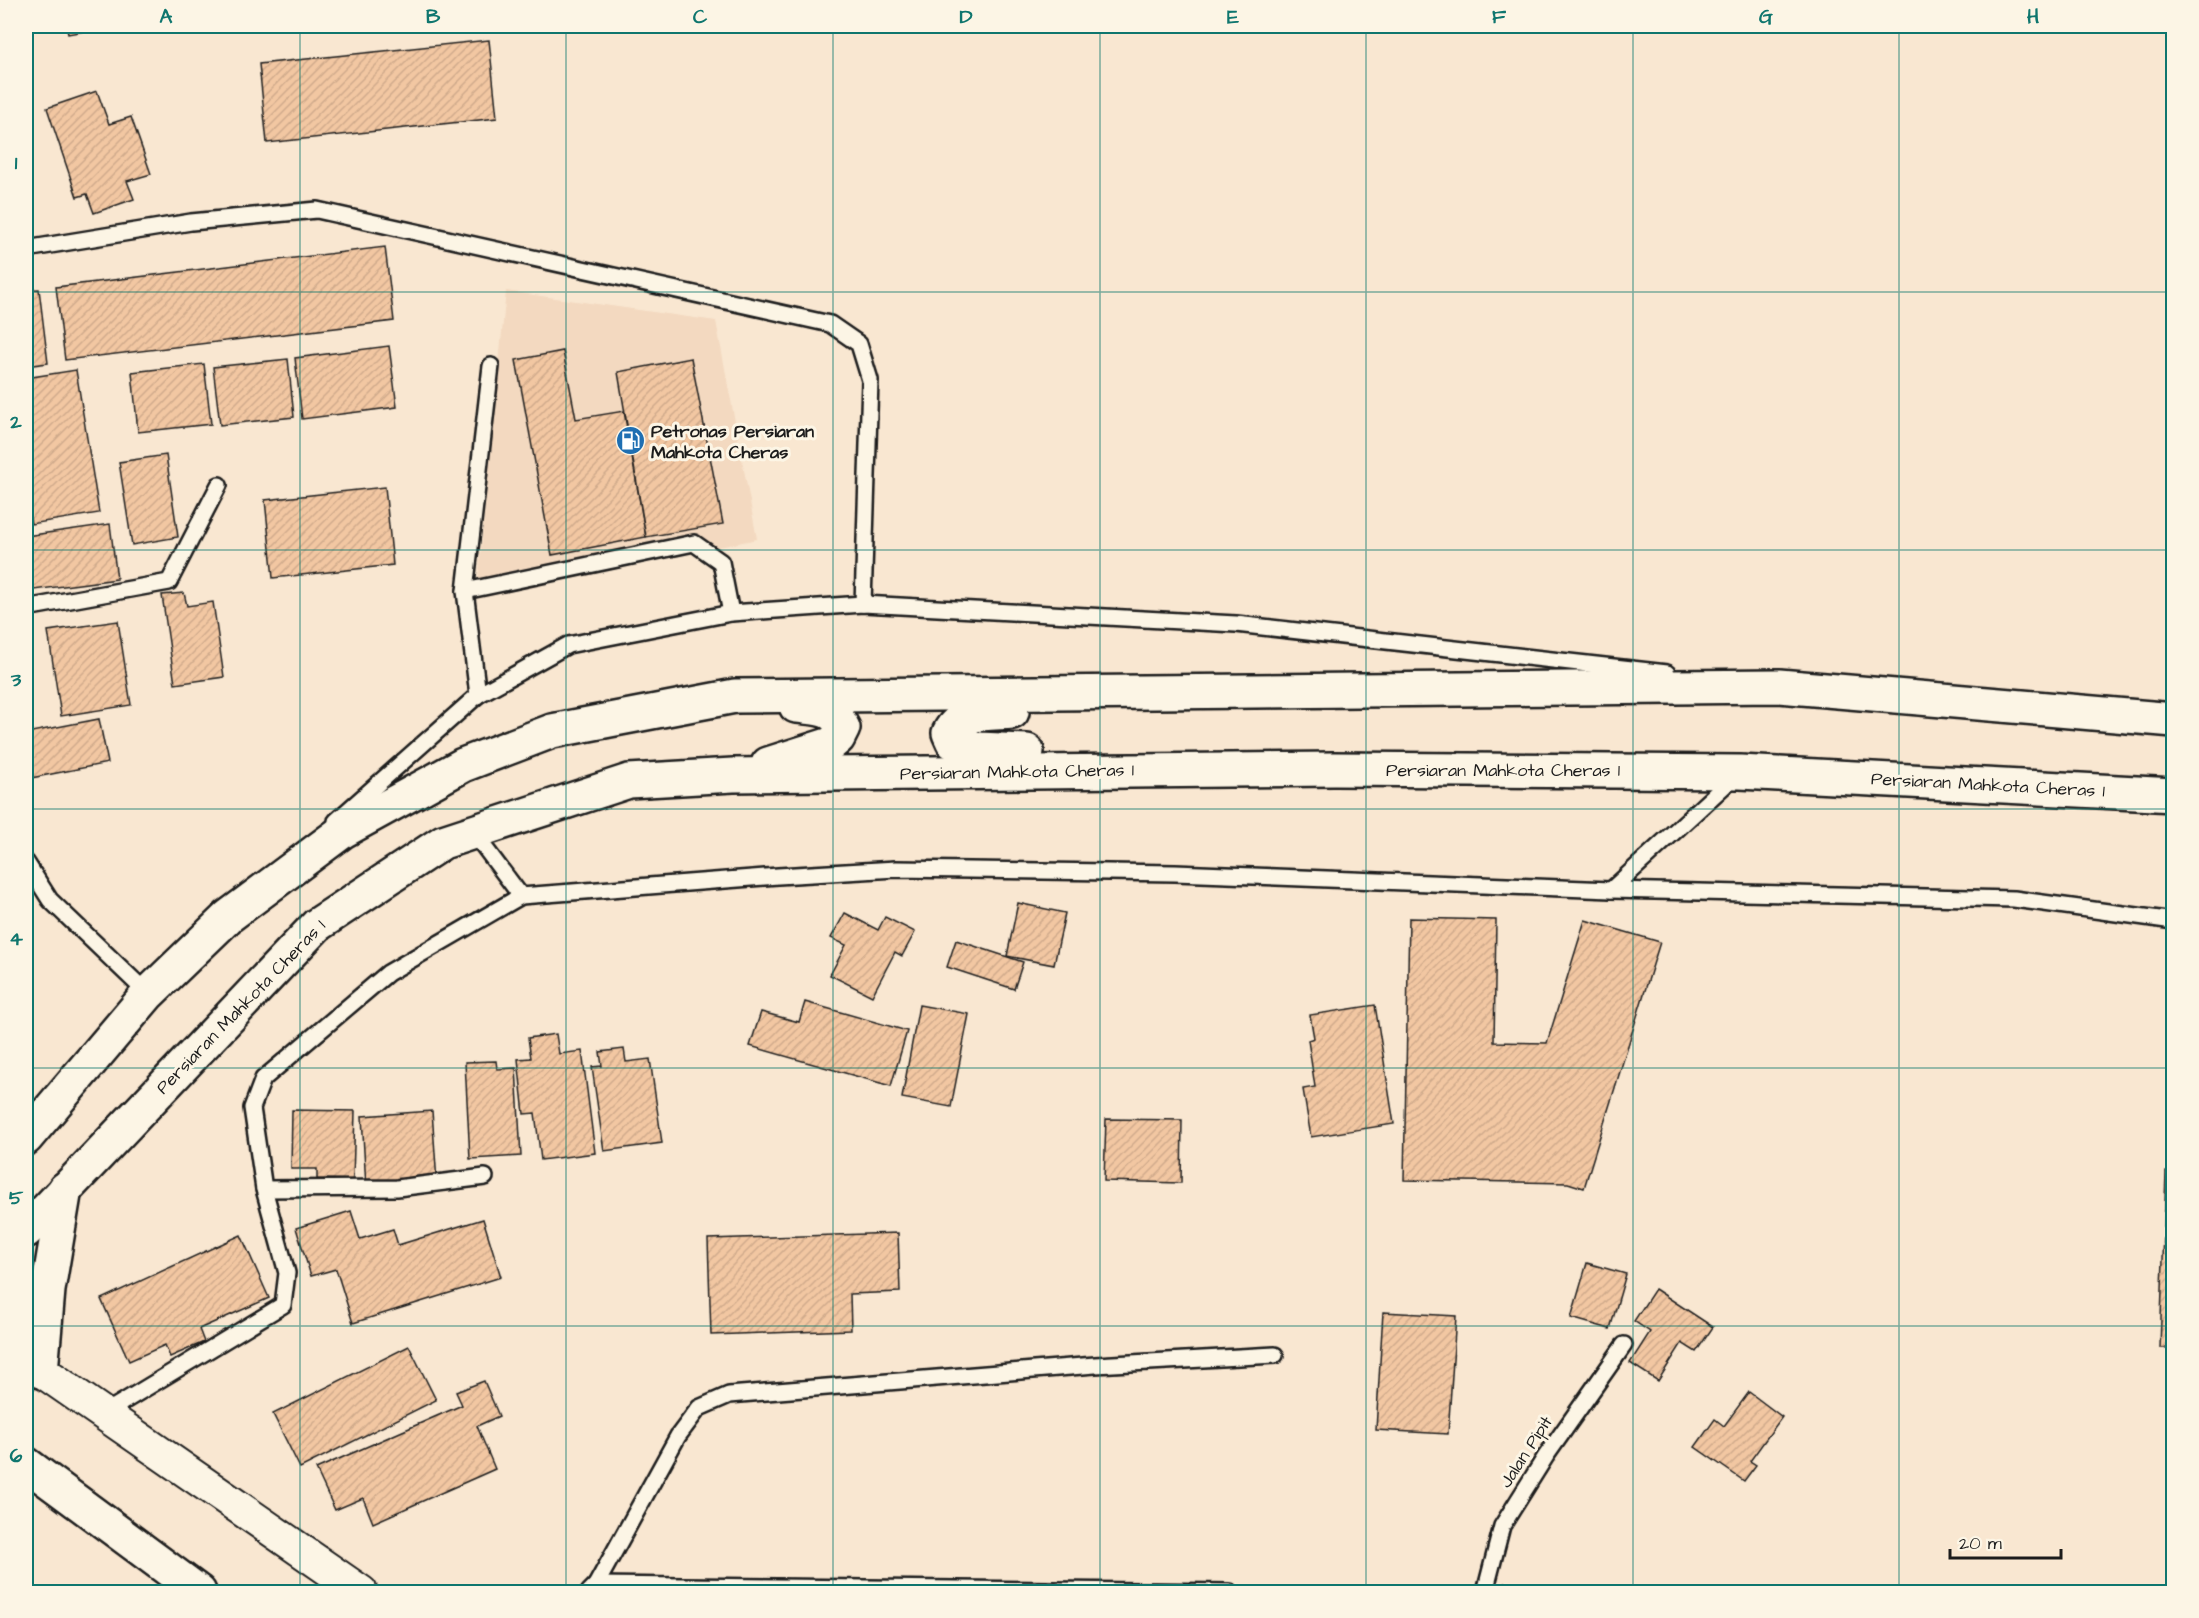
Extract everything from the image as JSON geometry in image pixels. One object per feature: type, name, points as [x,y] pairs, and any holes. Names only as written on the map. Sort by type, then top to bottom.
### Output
[{"type":"main road","points":[[26,1138],[148,994],[229,916],[343,831],[463,765],[552,731],[735,696],[1313,689],[1779,686],[2174,720]]},
{"type":"main road","points":[[1313,689],[968,716],[953,724],[949,733],[953,742],[978,749],[1186,757],[1334,769]]},
{"type":"main road","points":[[733,775],[831,744],[838,738],[843,728],[838,716],[828,711],[735,696]]},
{"type":"main road","name":"Persiaran Mahkota Cheras 1","points":[[26,1231],[317,925],[443,842],[629,781],[733,775],[1334,769],[1740,772],[2174,795]]},
{"type":"main road","points":[[33,1366],[65,1189]]},
{"type":"main road","points":[[26,1464],[199,1593]]},
{"type":"street","points":[[33,1366],[361,1593]]},
{"type":"lane","points":[[26,249],[191,222],[318,210],[830,324],[859,344],[870,380],[863,604]]},
{"type":"lane","points":[[478,695],[465,591],[492,366]]},
{"type":"lane","points":[[26,608],[169,582],[219,485]]},
{"type":"lane","points":[[465,591],[694,543],[721,562],[731,613]]},
{"type":"lane","points":[[229,916],[478,695],[568,645],[731,613],[863,604],[1236,624],[1779,686]]},
{"type":"lane","points":[[1611,890],[1740,772]]},
{"type":"lane","points":[[473,832],[521,896]]},
{"type":"lane","points":[[26,862],[50,900],[148,994]]},
{"type":"lane","points":[[103,1414],[283,1305],[287,1273],[264,1189],[252,1108],[263,1079],[388,973],[521,896],[896,869],[1175,873],[1611,890],[2014,899],[2174,921]]},
{"type":"lane","points":[[264,1189],[397,1188],[485,1177]]},
{"type":"lane","name":"Jalan Pipit","points":[[1485,1593],[1502,1526],[1546,1455],[1624,1345]]},
{"type":"lane","points":[[1230,1593],[593,1589],[678,1436],[699,1408],[729,1395],[1095,1365],[1275,1355]]},
{"type":"shaded area","points":[[506,291],[716,321],[757,539],[476,599]]},
{"type":"building","points":[[66,26],[113,26],[68,34]]},
{"type":"building","points":[[489,40],[497,118],[267,143],[259,64]]},
{"type":"building","points":[[97,91],[109,124],[131,117],[151,174],[127,181],[134,199],[94,213],[87,194],[77,197],[47,108]]},
{"type":"building","points":[[385,247],[394,321],[65,360],[56,287]]},
{"type":"building","points":[[39,289],[48,363],[26,366],[26,290]]},
{"type":"building","points":[[389,346],[397,407],[302,419],[295,358]]},
{"type":"building","points":[[563,351],[576,419],[624,411],[646,537],[552,555],[516,360]]},
{"type":"building","points":[[691,358],[723,524],[646,537],[618,372]]},
{"type":"building","points":[[288,359],[294,417],[220,425],[213,367]]},
{"type":"building","points":[[204,364],[211,424],[138,432],[132,372]]},
{"type":"building","points":[[76,370],[99,513],[31,524],[26,491],[26,378]]},
{"type":"building","points":[[166,455],[178,537],[132,545],[119,462]]},
{"type":"building","points":[[385,487],[393,565],[273,578],[265,500]]},
{"type":"building","points":[[110,524],[117,579],[26,591],[26,536]]},
{"type":"building","points":[[184,593],[187,606],[213,602],[224,677],[175,684],[162,595]]},
{"type":"building","points":[[118,621],[131,705],[61,716],[48,631]]},
{"type":"building","points":[[99,719],[108,763],[26,779],[26,733]]},
{"type":"building","points":[[1018,903],[1065,913],[1054,965],[1007,956]]},
{"type":"building","points":[[845,913],[878,930],[885,917],[915,932],[902,956],[895,952],[872,996],[830,975],[846,945],[831,938]]},
{"type":"building","points":[[1409,918],[1496,920],[1494,1042],[1547,1043],[1585,920],[1660,942],[1584,1188],[1568,1183],[1404,1180]]},
{"type":"building","points":[[956,940],[1023,962],[1014,989],[947,967]]},
{"type":"building","points":[[805,1002],[907,1031],[891,1086],[750,1046],[761,1012],[799,1022]]},
{"type":"building","points":[[919,1005],[969,1014],[951,1107],[902,1098]]},
{"type":"building","points":[[1375,1005],[1394,1124],[1311,1137],[1303,1089],[1315,1087],[1308,1040],[1314,1038],[1310,1015]]},
{"type":"building","points":[[556,1034],[559,1054],[582,1051],[595,1153],[541,1160],[535,1113],[524,1114],[518,1059],[531,1058],[528,1038]]},
{"type":"building","points":[[624,1049],[626,1062],[650,1059],[662,1143],[604,1151],[592,1067],[602,1066],[600,1052]]},
{"type":"building","points":[[496,1061],[497,1069],[516,1068],[521,1156],[470,1159],[465,1062]]},
{"type":"building","points":[[292,1110],[355,1111],[353,1180],[317,1179],[317,1169],[291,1169]]},
{"type":"building","points":[[432,1111],[437,1182],[366,1187],[362,1116]]},
{"type":"building","points":[[1106,1119],[1182,1120],[1181,1183],[1104,1181]]},
{"type":"building","points":[[2166,1172],[2174,1173],[2174,1348],[2160,1348]]},
{"type":"building","points":[[351,1211],[360,1239],[393,1229],[398,1245],[483,1219],[501,1277],[353,1323],[336,1269],[311,1276],[296,1228]]},
{"type":"building","points":[[898,1233],[900,1292],[850,1294],[851,1330],[711,1335],[708,1239]]},
{"type":"building","points":[[241,1235],[269,1298],[199,1329],[204,1342],[170,1357],[165,1345],[129,1361],[101,1299]]},
{"type":"building","points":[[1587,1263],[1626,1274],[1610,1329],[1571,1318]]},
{"type":"building","points":[[1655,1289],[1713,1327],[1696,1352],[1682,1343],[1658,1381],[1630,1363],[1650,1332],[1634,1321]]},
{"type":"building","points":[[1383,1312],[1456,1316],[1448,1434],[1376,1430]]},
{"type":"building","points":[[409,1346],[436,1400],[300,1468],[273,1414]]},
{"type":"building","points":[[484,1381],[499,1416],[477,1426],[495,1469],[373,1523],[363,1498],[335,1510],[316,1469],[462,1405],[456,1392]]},
{"type":"building","points":[[1749,1392],[1782,1417],[1750,1461],[1756,1465],[1744,1481],[1695,1447],[1715,1419],[1724,1426]]},
{"type":"building","points":[[1505,1583],[1545,1592],[1503,1592]]},
{"type":"place","name":"Petronas Persiaran Mahkota Cheras","points":[[630,441]]}]
